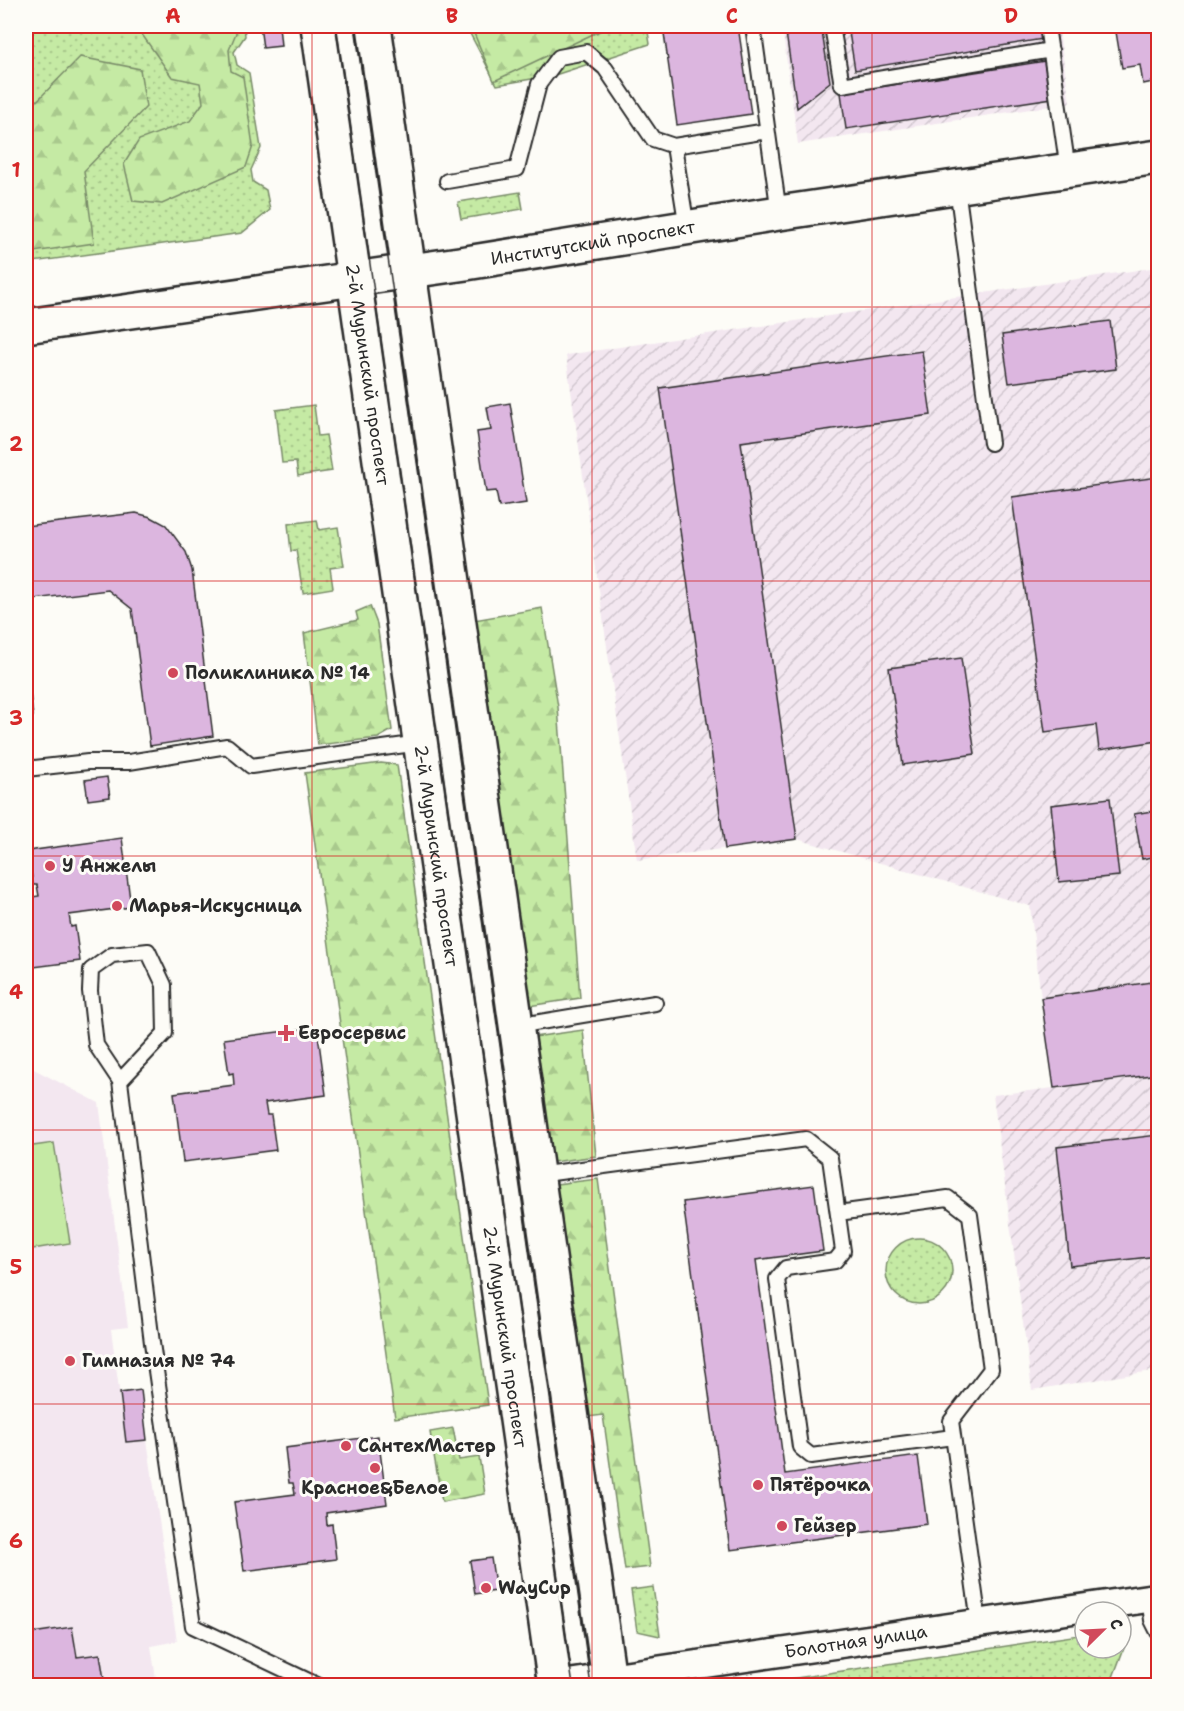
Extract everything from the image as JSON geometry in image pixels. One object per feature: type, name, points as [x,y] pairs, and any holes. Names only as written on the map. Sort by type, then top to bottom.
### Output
[{"type":"main road","name":"2-й Муринский проспект","points":[[318,26],[554,1685]]},
{"type":"main road","points":[[374,26],[609,1681]]},
{"type":"main road","name":"Институтский проспект","points":[[26,326],[408,271],[1158,157]]},
{"type":"street","name":"Болотная улица","points":[[554,1685],[609,1681],[1154,1597]]},
{"type":"lane","points":[[753,26],[779,213]]},
{"type":"lane","points":[[832,26],[842,85],[1051,50]]},
{"type":"lane","points":[[1047,26],[1068,170]]},
{"type":"lane","points":[[447,181],[517,170],[539,84],[559,57],[586,52],[605,68],[653,139],[674,146],[767,131]]},
{"type":"lane","points":[[674,146],[687,228]]},
{"type":"lane","points":[[957,187],[992,443]]},
{"type":"lane","points":[[26,769],[88,762],[129,762],[227,746],[251,766],[420,743]]},
{"type":"lane","points":[[120,1081],[165,1033],[164,985],[148,951],[112,955],[91,970],[90,991],[96,1045],[120,1081],[152,1344],[193,1626],[319,1686]]},
{"type":"lane","points":[[516,1026],[655,1003]]},
{"type":"lane","points":[[537,1175],[806,1139],[830,1158],[843,1251],[835,1261],[786,1268],[777,1280],[800,1447],[811,1456],[953,1437]]},
{"type":"lane","points":[[838,1213],[948,1198],[970,1215],[990,1369],[951,1421],[979,1623]]},
{"type":"lane","points":[[1154,1597],[1152,1620],[1158,1632]]},
{"type":"shaded area","points":[[782,26],[1058,26],[1070,103],[798,144]]},
{"type":"shaded area","points":[[1158,267],[1158,1370],[1032,1390],[993,1095],[1054,1088],[1030,906],[797,839],[637,860],[566,355]]},
{"type":"shaded area","name":"Гимназия № 74","points":[[26,1065],[99,1103],[128,1327],[111,1329],[126,1442],[147,1440],[177,1641],[151,1646],[157,1685],[26,1685]]},
{"type":"green space","points":[[26,26],[244,26],[245,36],[234,52],[237,65],[249,73],[261,148],[251,170],[253,182],[266,190],[270,210],[242,233],[26,263]]},
{"type":"green space","points":[[136,26],[235,26],[236,33],[229,50],[231,71],[243,77],[253,146],[246,167],[162,204],[133,201],[124,164],[139,140],[190,121],[203,103],[200,83],[172,77]]},
{"type":"green space","points":[[466,26],[647,26],[650,44],[555,75],[497,85]]},
{"type":"green space","points":[[471,26],[610,26],[494,81]]},
{"type":"green space","points":[[80,57],[140,69],[146,107],[84,171],[94,243],[27,253],[26,112]]},
{"type":"green space","points":[[520,192],[523,209],[461,219],[458,202]]},
{"type":"green space","points":[[314,405],[318,436],[326,435],[332,471],[298,476],[296,462],[282,463],[276,410]]},
{"type":"green space","points":[[317,520],[319,530],[338,527],[344,566],[330,568],[333,588],[303,593],[296,550],[291,551],[288,524]]},
{"type":"green space","points":[[370,606],[377,624],[392,730],[378,738],[318,745],[304,633],[358,620],[356,612]]},
{"type":"green space","points":[[542,608],[558,707],[580,998],[529,1006],[474,620]]},
{"type":"green space","points":[[381,763],[397,765],[488,1405],[395,1418],[305,773]]},
{"type":"green space","points":[[583,1030],[596,1156],[553,1162],[534,1037]]},
{"type":"green space","points":[[54,1143],[70,1243],[26,1250],[26,1147]]},
{"type":"green space","points":[[598,1179],[650,1567],[625,1570],[603,1415],[588,1417],[556,1184]]},
{"type":"green space","points":[[919,1238],[932,1241],[942,1248],[949,1258],[952,1271],[949,1284],[942,1294],[932,1301],[919,1304],[906,1301],[896,1294],[889,1284],[886,1271],[889,1258],[896,1248],[906,1241]]},
{"type":"green space","points":[[453,1428],[459,1460],[479,1457],[485,1494],[442,1502],[430,1432]]},
{"type":"green space","points":[[653,1587],[660,1636],[637,1631],[631,1590]]},
{"type":"green space","points":[[1073,1636],[1073,1660],[1119,1660],[1110,1685],[750,1685]]},
{"type":"building","points":[[260,26],[279,26],[281,46],[263,48]]},
{"type":"building","points":[[663,26],[738,26],[751,114],[677,125]]},
{"type":"building","points":[[785,26],[821,26],[830,82],[797,108]]},
{"type":"building","points":[[848,26],[1041,26],[1043,39],[855,70]]},
{"type":"building","points":[[1115,26],[1158,26],[1158,81],[1143,84],[1140,65],[1122,68]]},
{"type":"building","points":[[1045,61],[1052,98],[846,129],[841,93]]},
{"type":"building","points":[[1110,321],[1116,369],[1009,383],[1002,335]]},
{"type":"building","points":[[922,351],[931,415],[741,442],[797,839],[725,849],[660,388]]},
{"type":"building","points":[[510,403],[526,503],[499,507],[496,491],[486,492],[477,432],[491,430],[487,407]]},
{"type":"building","points":[[1158,477],[1158,741],[1099,750],[1096,725],[1045,732],[1012,497]]},
{"type":"building","name":"Поликлиника № 14","points":[[136,513],[151,517],[166,525],[186,552],[192,570],[213,736],[150,746],[132,609],[108,590],[26,600],[26,526]]},
{"type":"building","points":[[961,658],[975,754],[903,765],[889,668]]},
{"type":"building","points":[[30,693],[33,716],[26,717],[26,694]]},
{"type":"building","points":[[107,777],[110,797],[88,800],[85,780]]},
{"type":"building","points":[[1110,798],[1119,876],[1059,882],[1051,805]]},
{"type":"building","points":[[1158,810],[1158,856],[1142,859],[1134,814]]},
{"type":"building","points":[[122,838],[131,907],[69,915],[71,927],[75,926],[80,961],[26,968],[26,898],[39,896],[37,885],[33,885],[28,851]]},
{"type":"building","points":[[1158,981],[1158,1074],[1054,1088],[1041,998]]},
{"type":"building","points":[[317,1027],[326,1095],[265,1103],[267,1115],[271,1115],[276,1150],[183,1162],[174,1093],[234,1085],[233,1073],[229,1074],[224,1039]]},
{"type":"building","points":[[1158,1135],[1158,1256],[1070,1266],[1057,1147]]},
{"type":"building","points":[[814,1185],[823,1251],[756,1260],[785,1474],[918,1456],[927,1524],[730,1550],[683,1202]]},
{"type":"building","points":[[141,1390],[147,1440],[126,1442],[120,1393]]},
{"type":"building","points":[[378,1436],[387,1504],[326,1513],[327,1525],[332,1524],[336,1559],[244,1571],[234,1502],[295,1494],[293,1483],[289,1483],[285,1448]]},
{"type":"building","points":[[491,1558],[496,1591],[475,1594],[470,1561]]},
{"type":"building","points":[[72,1627],[77,1657],[100,1654],[105,1686],[26,1686],[26,1634]]},
{"type":"tram line","points":[[336,26],[573,1686]]},
{"type":"tram line","points":[[355,26],[591,1686]]},
{"type":"place","name":"Поликлиника № 14","points":[[173,673]]},
{"type":"place","name":"У Анжелы","points":[[50,866]]},
{"type":"place","name":"Марья-Искусница","points":[[117,906]]},
{"type":"place","name":"Евросервис","points":[[286,1033]]},
{"type":"place","name":"Гимназия № 74","points":[[70,1361]]},
{"type":"place","name":"СантехМастер","points":[[346,1446]]},
{"type":"place","name":"Красное&Белое","points":[[375,1468]]},
{"type":"place","name":"Пятёрочка","points":[[758,1485]]},
{"type":"place","name":"Гейзер","points":[[782,1526]]},
{"type":"place","name":"WayCup","points":[[486,1588]]}]
